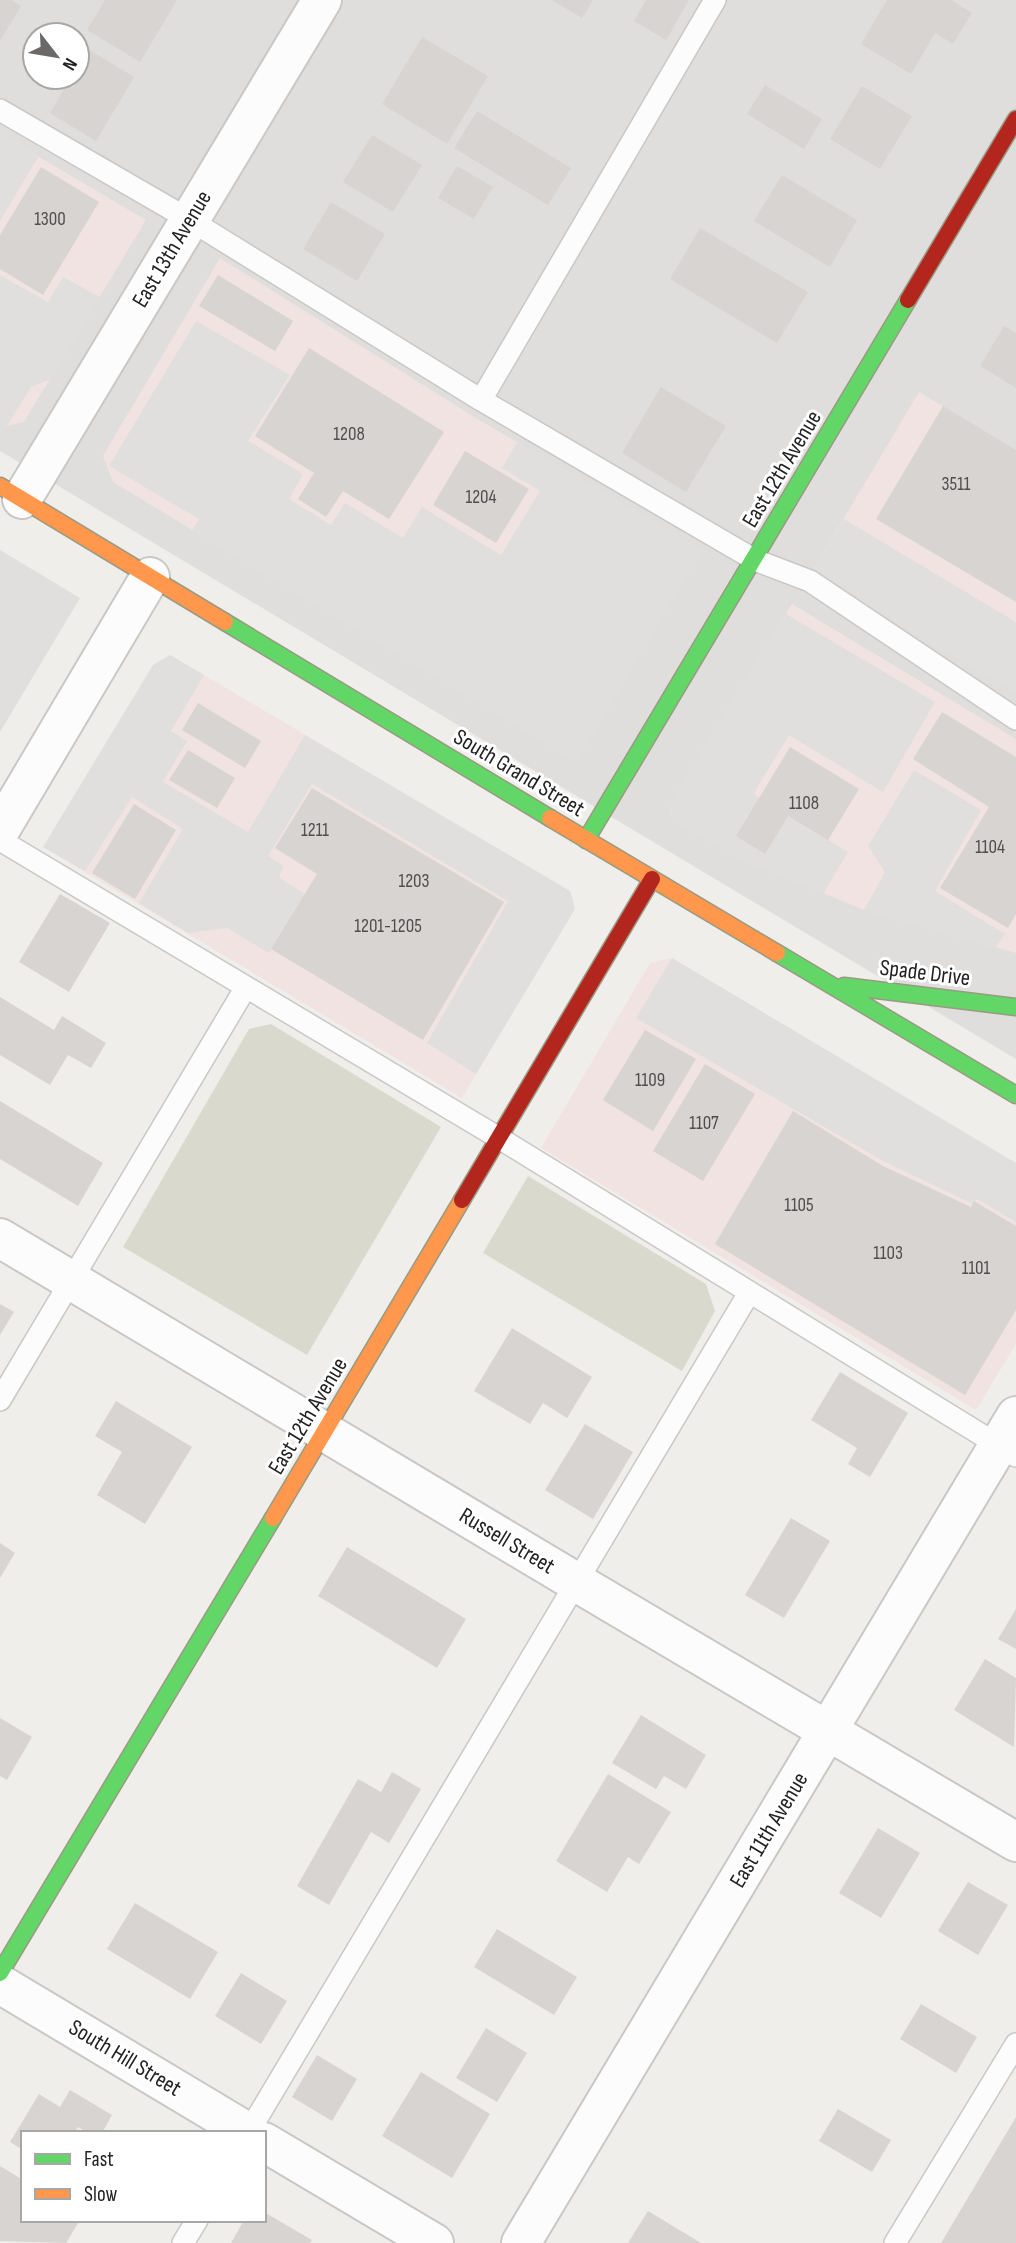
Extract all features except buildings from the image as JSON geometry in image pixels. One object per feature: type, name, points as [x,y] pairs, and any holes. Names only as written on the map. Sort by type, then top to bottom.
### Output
[{"type":"street","name":"East 13th Avenue","points":[[11,493],[190,220],[323,0]]},
{"type":"street","name":"East 12th Avenue","points":[[586,840],[1016,119]]},
{"type":"street","name":"South Grand Street","points":[[11,493],[586,840],[1016,1095]]},
{"type":"street","points":[[0,830],[150,577]]},
{"type":"street","name":"East 12th Avenue","points":[[0,1973],[325,1432],[652,879]]},
{"type":"street","name":"Spade Drive","points":[[829,984],[1016,1007]]},
{"type":"street","name":"Russell Street","points":[[0,1238],[1016,1842]]},
{"type":"street","name":"East 11th Avenue","points":[[521,2243],[828,1732],[1010,1439]]},
{"type":"street","name":"South Hill Street","points":[[0,1984],[246,2131]]},
{"type":"street","points":[[266,2143],[434,2243]]},
{"type":"lane","points":[[481,400],[715,0]]},
{"type":"lane","points":[[0,110],[190,220],[481,400],[755,560],[810,582],[1016,719]]},
{"type":"lane","points":[[0,840],[499,1138],[749,1293],[1010,1439]]},
{"type":"lane","points":[[0,1400],[246,987]]},
{"type":"lane","points":[[249,2131],[749,1293]]},
{"type":"lane","points":[[895,2243],[1016,2044]]},
{"type":"lane","points":[[183,2243],[196,2222]]},
{"type":"shaded area","points":[[0,0],[1016,0],[1016,1059],[0,451]]},
{"type":"shaded area","points":[[0,134],[146,220],[24,422],[7,426],[0,422]]},
{"type":"shaded area","points":[[0,134],[38,157],[0,221]]},
{"type":"shaded area","points":[[220,258],[476,418],[701,550],[576,761],[113,482],[103,456]]},
{"type":"shaded area","points":[[0,275],[48,302],[63,277],[100,297],[49,380],[31,387],[7,426],[0,422]]},
{"type":"shaded area","points":[[196,321],[290,375],[248,441],[303,474],[289,499],[331,525],[345,503],[403,538],[422,507],[501,555],[540,491],[502,468],[517,442],[701,550],[576,761],[192,531],[199,519],[109,466]]},
{"type":"shaded area","points":[[919,392],[1016,450],[1016,692],[812,572]]},
{"type":"shaded area","points":[[844,519],[1016,622],[1016,692],[812,572]]},
{"type":"shaded area","points":[[0,550],[80,598],[0,732]]},
{"type":"shaded area","points":[[792,604],[1016,739],[1016,953],[864,910],[751,863],[672,821],[671,804]]},
{"type":"shaded area","points":[[786,614],[935,702],[883,792],[789,735],[758,786],[754,795],[848,852],[823,894],[751,863],[672,821],[671,804]]},
{"type":"shaded area","points":[[170,655],[570,891],[575,909],[462,1098],[43,847],[153,665]]},
{"type":"shaded area","points":[[170,655],[204,675],[171,731],[187,741],[163,782],[248,832],[305,735],[570,891],[575,909],[476,1074],[427,1043],[508,901],[312,784],[268,856],[284,866],[280,878],[305,894],[269,953],[227,928],[188,933],[139,903],[183,829],[132,797],[85,871],[43,847],[153,665]]},
{"type":"shaded area","points":[[914,770],[981,810],[935,891],[1005,934],[995,948],[864,910],[885,872],[868,846]]},
{"type":"shaded area","points":[[672,958],[1016,1163],[1016,1344],[976,1410],[541,1148],[650,963]]},
{"type":"shaded area","points":[[672,958],[1016,1163],[1016,1222],[977,1199],[973,1204],[885,1162],[636,1018]]},
{"type":"shaded area","points":[[271,1024],[441,1127],[307,1355],[123,1247],[249,1029]]},
{"type":"shaded area","points":[[528,1176],[706,1284],[715,1311],[682,1371],[483,1253]]},
{"type":"traffic: fast","points":[[586,840],[908,300]]},
{"type":"traffic: fast","points":[[225,622],[550,818]]},
{"type":"traffic: fast","points":[[777,953],[1016,1095]]},
{"type":"traffic: fast","points":[[844,986],[1016,1007]]},
{"type":"traffic: fast","points":[[0,1973],[273,1518]]},
{"type":"traffic: slow","points":[[0,486],[225,622]]},
{"type":"traffic: slow","points":[[550,818],[777,953]]},
{"type":"traffic: slow","points":[[273,1518],[462,1200]]},
{"type":"traffic: jam","points":[[908,300],[1016,119]]},
{"type":"traffic: jam","points":[[462,1200],[652,879]]}]
